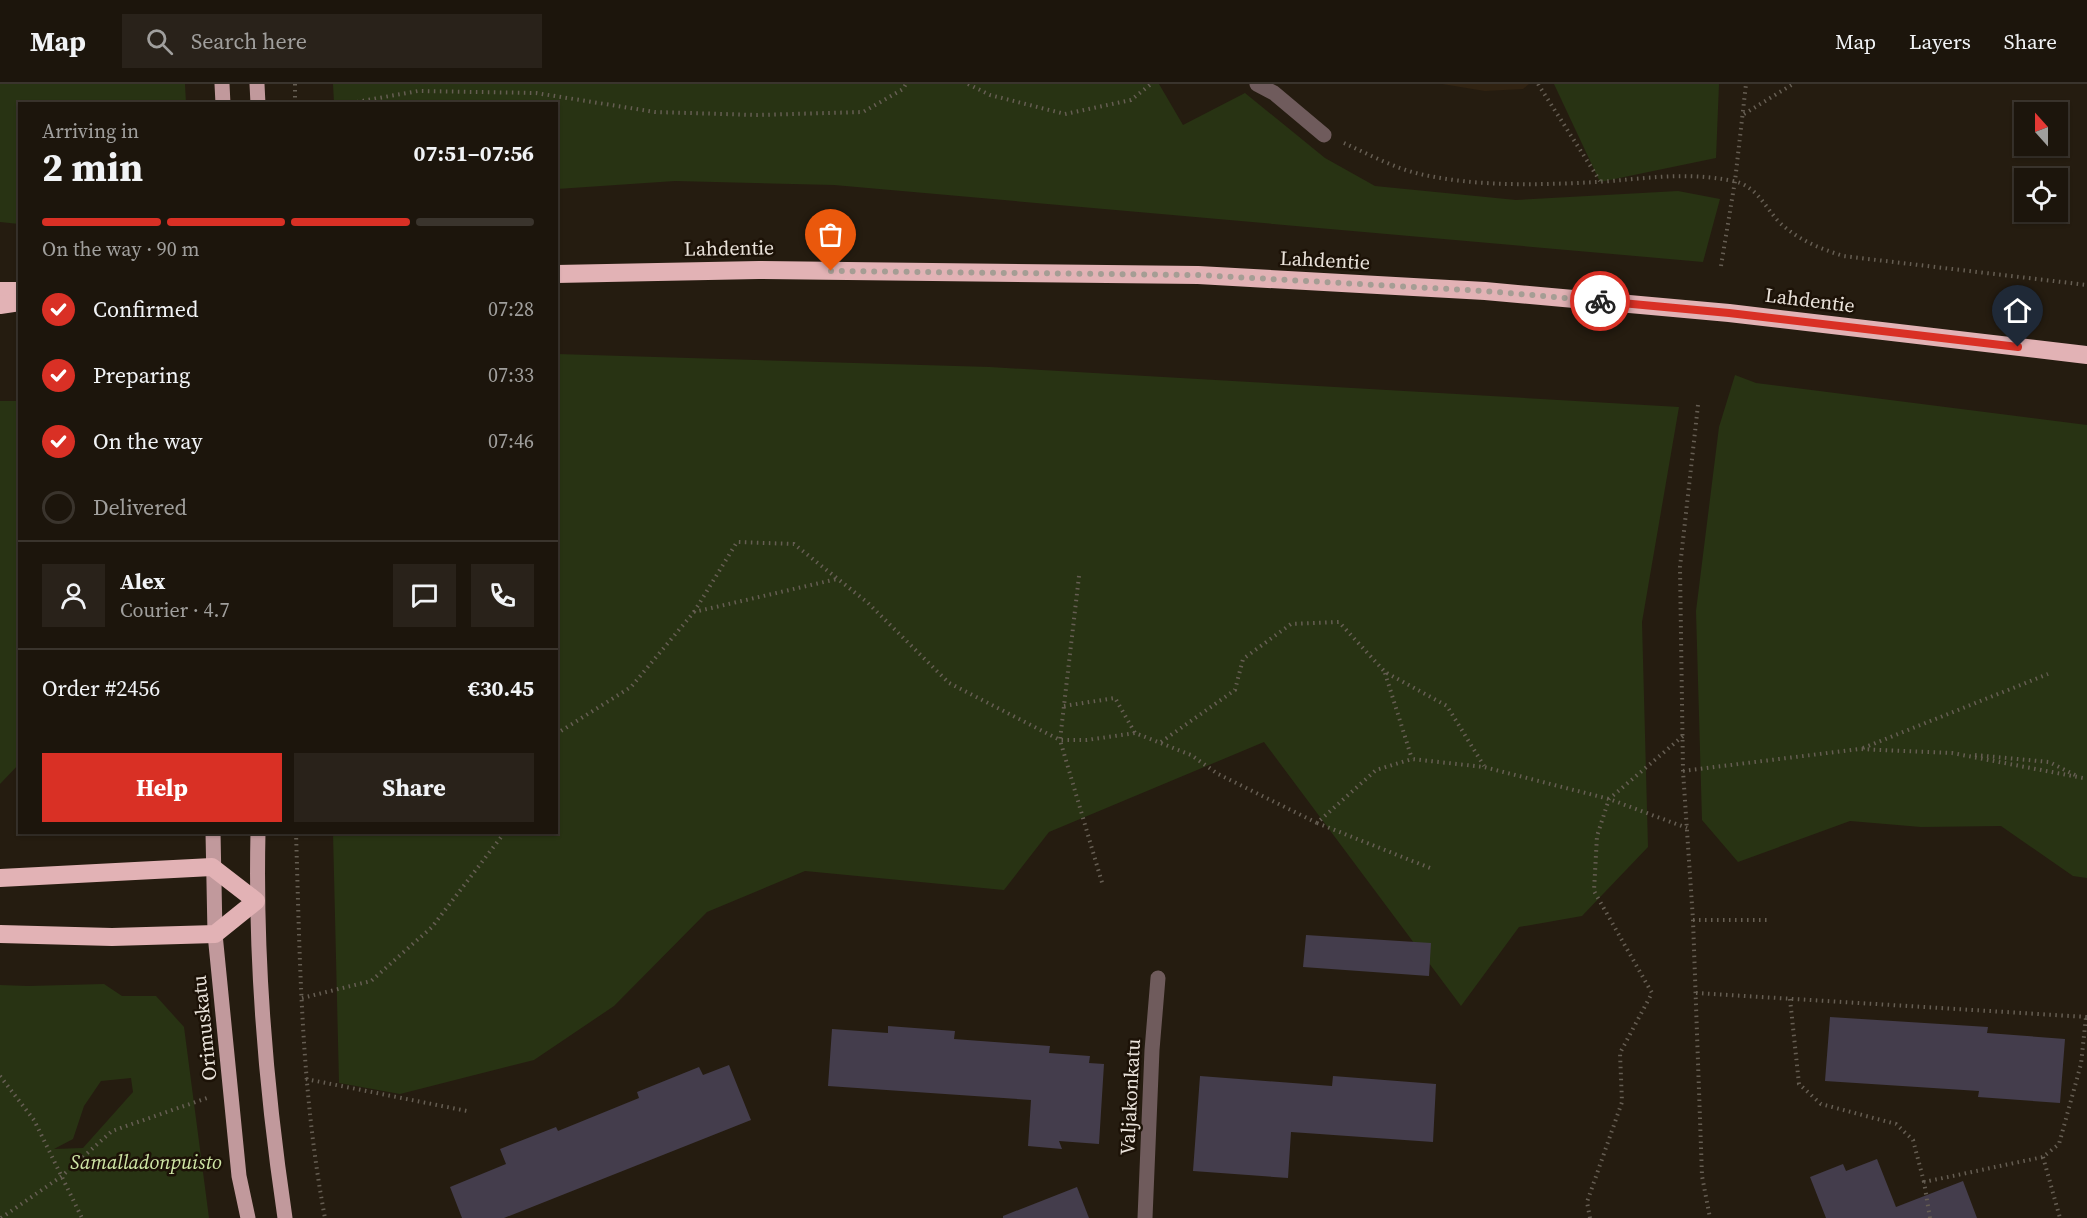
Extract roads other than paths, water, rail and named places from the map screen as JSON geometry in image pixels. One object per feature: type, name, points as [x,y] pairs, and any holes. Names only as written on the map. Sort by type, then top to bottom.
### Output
[{"type":"highway","name":"Lahdentie","points":[[558,274],[759,270],[1198,275],[1485,291],[1729,313],[2087,355]]},
{"type":"highway","points":[[0,291],[18,291]]},
{"type":"highway","points":[[0,305],[18,303]]},
{"type":"highway","points":[[0,878],[212,867],[256,901],[215,934],[112,937],[0,934]]},
{"type":"main road","points":[[222,84],[224,102]]},
{"type":"main road","points":[[257,84],[258,102]]},
{"type":"main road","name":"Orimuskatu","points":[[213,834],[215,934],[239,1176],[248,1218]]},
{"type":"main road","points":[[258,834],[256,901],[264,1045],[285,1218]]},
{"type":"street","points":[[1257,84],[1274,93],[1324,135]]},
{"type":"street","name":"Valjakonkatu","points":[[1145,1218],[1152,1050],[1158,978]]},
{"type":"park label","name":"Samalladonpuisto","points":[[146,1162]]}]
